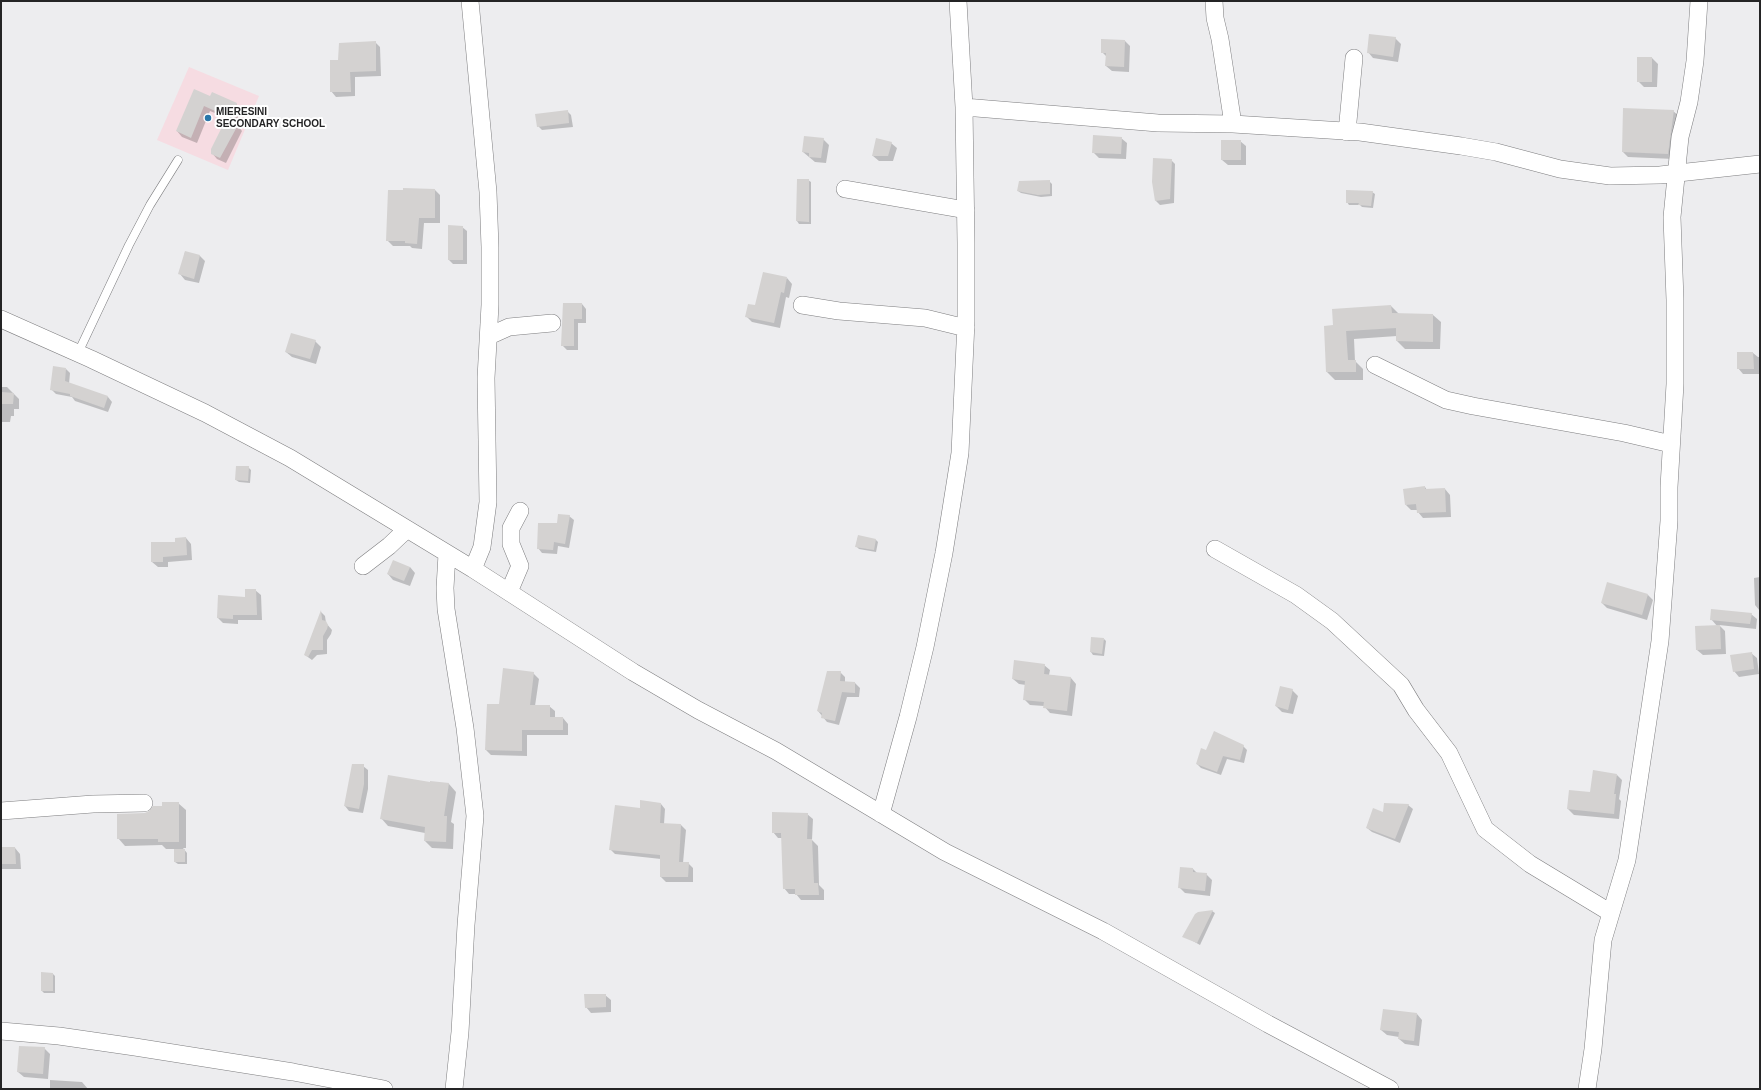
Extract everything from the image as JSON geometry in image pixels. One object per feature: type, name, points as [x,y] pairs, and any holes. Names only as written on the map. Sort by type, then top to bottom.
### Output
[{"type":"street","points":[[470,1],[488,192],[490,247],[490,305],[486,378],[488,502],[482,547],[473,569]]},
{"type":"street","points":[[881,814],[908,718],[923,655],[950,518],[960,453],[966,328],[966,210],[964,106],[958,1]]},
{"type":"street","points":[[1214,1],[1215,18],[1220,39],[1233,124]]},
{"type":"street","points":[[1587,1089],[1593,1049],[1601,958],[1611,913],[1627,860],[1660,641],[1668,528],[1675,384],[1675,300],[1672,217],[1675,173],[1680,137],[1689,102],[1699,1]]},
{"type":"street","points":[[1347,132],[1354,58]]},
{"type":"street","points":[[964,106],[1158,123],[1233,124],[1409,138],[1496,152],[1585,174],[1617,176],[1675,173],[1760,164]]},
{"type":"street","points":[[844,189],[966,210]]},
{"type":"street","points":[[802,305],[840,311],[925,318],[966,328]]},
{"type":"street","points":[[1,319],[78,353],[205,413],[284,455],[473,569],[633,672],[776,751],[945,852],[1103,931],[1268,1024],[1390,1089]]},
{"type":"street","points":[[489,336],[509,327],[552,323]]},
{"type":"street","points":[[1375,365],[1446,400],[1624,433],[1671,444]]},
{"type":"street","points":[[509,592],[520,566],[511,544],[510,528],[520,511]]},
{"type":"street","points":[[363,566],[389,546],[407,529]]},
{"type":"street","points":[[1215,549],[1296,595],[1332,621],[1401,685],[1416,710],[1449,753],[1485,829],[1530,864],[1611,913]]},
{"type":"street","points":[[447,554],[445,588],[446,609],[465,728],[475,816],[466,925],[460,1032],[454,1089]]},
{"type":"street","points":[[1,811],[93,804],[144,803]]},
{"type":"street","points":[[1,1030],[59,1036],[135,1047],[293,1072],[384,1089]]},
{"type":"lane","points":[[78,353],[129,245],[150,205],[178,160]]},
{"type":"shaded area","name":"MIERESINI SECONDARY SCHOOL","points":[[189,67],[259,96],[228,170],[157,140]]},
{"type":"building","points":[[1369,34],[1396,37],[1393,57],[1367,53]]},
{"type":"building","points":[[1101,39],[1125,40],[1124,67],[1105,66],[1106,53],[1101,53]]},
{"type":"building","points":[[376,41],[376,71],[350,72],[351,92],[330,92],[330,60],[338,60],[339,43]]},
{"type":"building","points":[[1637,57],[1652,57],[1652,82],[1637,82]]},
{"type":"building","points":[[194,89],[210,96],[212,92],[237,103],[231,118],[204,106],[191,138],[176,131]]},
{"type":"building","points":[[1623,108],[1674,110],[1668,154],[1622,152]]},
{"type":"building","points":[[568,110],[569,123],[537,127],[535,114]]},
{"type":"building","points":[[226,119],[238,125],[220,158],[211,154],[211,149]]},
{"type":"building","points":[[1093,135],[1122,137],[1121,154],[1092,153]]},
{"type":"building","points":[[804,136],[824,138],[821,158],[809,157],[809,153],[802,152]]},
{"type":"building","points":[[876,138],[892,142],[888,156],[872,156]]},
{"type":"building","points":[[1221,140],[1241,140],[1241,160],[1221,160]]},
{"type":"building","points":[[1153,158],[1172,159],[1170,199],[1155,201],[1152,182]]},
{"type":"building","points":[[797,179],[809,179],[809,222],[796,221]]},
{"type":"building","points":[[1050,180],[1050,194],[1038,195],[1017,191],[1019,181]]},
{"type":"building","points":[[403,188],[435,189],[435,218],[419,218],[417,244],[405,243],[405,241],[386,241],[388,190],[403,190]]},
{"type":"building","points":[[1346,190],[1373,191],[1371,206],[1358,205],[1359,203],[1346,203]]},
{"type":"building","points":[[448,225],[463,226],[463,260],[448,260]]},
{"type":"building","points":[[185,251],[200,255],[194,279],[178,274]]},
{"type":"building","points":[[763,272],[787,277],[784,293],[781,292],[774,323],[745,317],[748,304],[755,305]]},
{"type":"building","points":[[563,303],[582,303],[582,319],[574,319],[574,346],[561,346]]},
{"type":"building","points":[[1391,305],[1392,313],[1433,314],[1433,342],[1396,341],[1396,328],[1346,331],[1348,360],[1356,360],[1356,372],[1326,372],[1324,326],[1333,325],[1332,309]]},
{"type":"building","points":[[291,333],[316,340],[310,359],[285,352]]},
{"type":"building","points":[[1737,352],[1753,352],[1754,369],[1737,369]]},
{"type":"building","points":[[53,366],[66,368],[65,381],[108,396],[104,408],[70,396],[70,394],[50,390]]},
{"type":"building","points":[[1,392],[14,393],[13,404],[1,404]]},
{"type":"building","points":[[236,466],[249,466],[248,481],[235,480]]},
{"type":"building","points":[[1425,486],[1425,489],[1445,488],[1446,512],[1417,513],[1416,504],[1405,505],[1403,489]]},
{"type":"building","points":[[558,514],[570,515],[565,544],[554,542],[553,550],[537,549],[538,523],[557,523]]},
{"type":"building","points":[[858,535],[876,539],[874,550],[855,547]]},
{"type":"building","points":[[186,537],[187,555],[163,557],[163,562],[151,562],[151,542],[175,542],[175,538]]},
{"type":"building","points":[[393,560],[410,567],[404,581],[387,574]]},
{"type":"building","points":[[1607,582],[1648,594],[1642,615],[1601,603]]},
{"type":"building","points":[[245,589],[256,589],[257,615],[233,615],[233,619],[217,618],[218,595],[245,597]]},
{"type":"building","points":[[1711,609],[1752,613],[1750,624],[1710,620]]},
{"type":"building","points":[[321,610],[322,620],[326,621],[328,625],[323,636],[323,650],[312,650],[308,657],[304,655]]},
{"type":"building","points":[[1720,625],[1721,649],[1696,650],[1695,626]]},
{"type":"building","points":[[1091,637],[1104,638],[1102,654],[1090,652]]},
{"type":"building","points":[[1752,652],[1754,669],[1733,672],[1730,655]]},
{"type":"building","points":[[1014,660],[1045,664],[1044,674],[1071,677],[1067,711],[1043,708],[1044,702],[1023,700],[1025,681],[1012,679]]},
{"type":"building","points":[[503,668],[534,672],[530,705],[550,705],[550,717],[563,717],[563,730],[522,730],[522,751],[485,750],[487,704],[499,704]]},
{"type":"building","points":[[827,671],[841,671],[840,681],[855,682],[855,693],[842,692],[835,721],[821,718],[822,713],[817,711]]},
{"type":"building","points":[[1280,686],[1293,689],[1288,710],[1275,706]]},
{"type":"building","points":[[1214,731],[1244,745],[1240,760],[1223,756],[1217,772],[1196,764],[1201,748],[1206,750]]},
{"type":"building","points":[[352,764],[364,764],[364,784],[359,809],[344,806]]},
{"type":"building","points":[[1593,770],[1617,774],[1614,794],[1616,794],[1614,814],[1567,809],[1569,790],[1590,792]]},
{"type":"building","points":[[388,775],[430,782],[449,783],[444,816],[447,816],[446,842],[424,841],[425,827],[380,819]]},
{"type":"building","points":[[640,800],[661,803],[660,823],[681,824],[679,862],[689,862],[688,877],[660,877],[660,855],[609,850],[615,805],[640,808]]},
{"type":"building","points":[[162,802],[179,802],[179,842],[158,842],[158,839],[117,839],[117,814],[145,813],[153,806],[162,806]]},
{"type":"building","points":[[1384,803],[1409,804],[1395,839],[1366,828],[1373,808],[1383,812]]},
{"type":"building","points":[[772,812],[808,813],[807,839],[812,839],[814,883],[818,883],[819,895],[795,895],[795,889],[783,889],[781,833],[772,833]]},
{"type":"building","points":[[1,847],[15,847],[16,864],[1,864]]},
{"type":"building","points":[[174,849],[185,849],[185,862],[174,862]]},
{"type":"building","points":[[1180,867],[1193,868],[1193,872],[1207,873],[1205,891],[1178,888]]},
{"type":"building","points":[[1213,910],[1197,943],[1182,937],[1195,914],[1198,912]]},
{"type":"building","points":[[41,972],[53,973],[53,991],[41,991]]},
{"type":"building","points":[[584,994],[606,994],[606,1007],[585,1008]]},
{"type":"building","points":[[1383,1009],[1417,1013],[1414,1041],[1398,1039],[1399,1032],[1380,1030]]},
{"type":"building","points":[[19,1046],[45,1047],[43,1074],[17,1072]]},
{"type":"place","name":"MIERESINI SECONDARY SCHOOL","points":[[208,118]]}]
